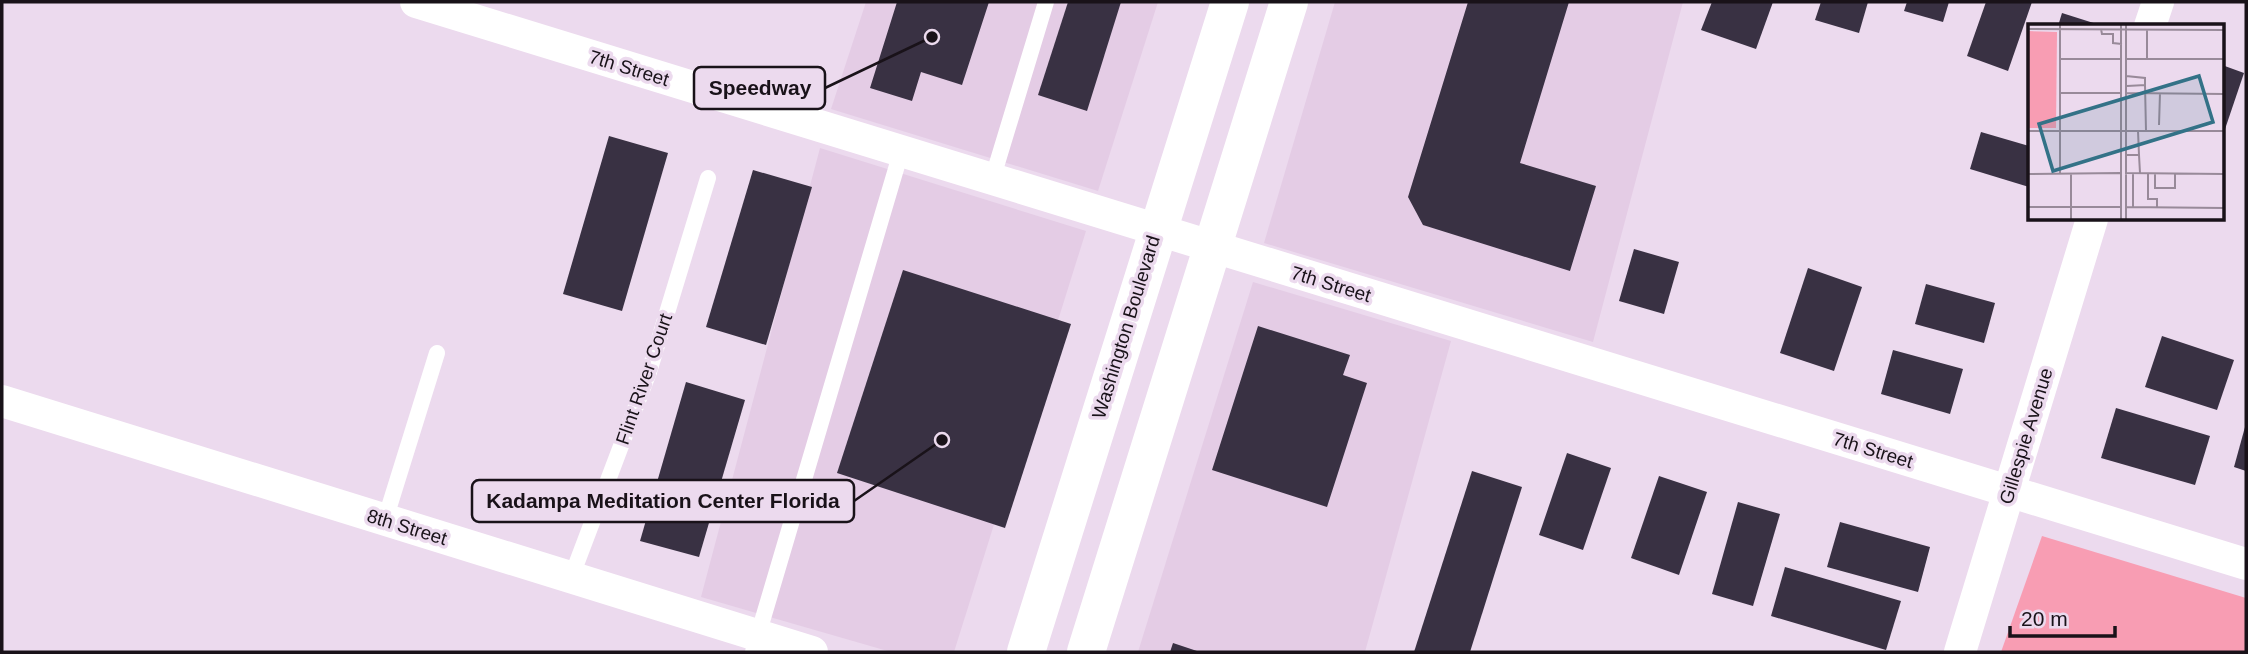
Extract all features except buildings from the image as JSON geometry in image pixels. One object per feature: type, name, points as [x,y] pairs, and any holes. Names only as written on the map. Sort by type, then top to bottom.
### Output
[{"type":"main road","name":"Washington Boulevard","points":[[1026,652],[1156,230],[1230,2]]},
{"type":"main road","points":[[1086,652],[1289,2]]},
{"type":"street","name":"7th Street","points":[[416,2],[2246,564]]},
{"type":"street","points":[[2151,24],[2158,2]]},
{"type":"street","name":"Gillespie Avenue","points":[[1960,652],[2092,220]]},
{"type":"street","name":"8th Street","points":[[2,401],[571,578],[755,644],[813,652]]},
{"type":"lane","points":[[992,180],[1046,2]]},
{"type":"lane","points":[[755,644],[901,152]]},
{"type":"lane","name":"Flint River Court","points":[[571,578],[649,372],[708,178]]},
{"type":"lane","points":[[385,520],[438,353]]},
{"type":"shaded area","points":[[866,2],[1158,2],[1098,191],[831,109]]},
{"type":"shaded area","points":[[1335,2],[1683,2],[1593,342],[1264,243]]},
{"type":"shaded area","points":[[820,148],[1086,231],[954,652],[891,652],[701,597]]},
{"type":"shaded area","points":[[1253,282],[1451,341],[1365,652],[1138,652]]},
{"type":"shaded area","points":[[2042,536],[2246,598],[2246,652],[2001,652]]},
{"type":"place","name":"Speedway","points":[[932,37]]},
{"type":"place","name":"Kadampa Meditation Center Florida","points":[[942,440]]}]
